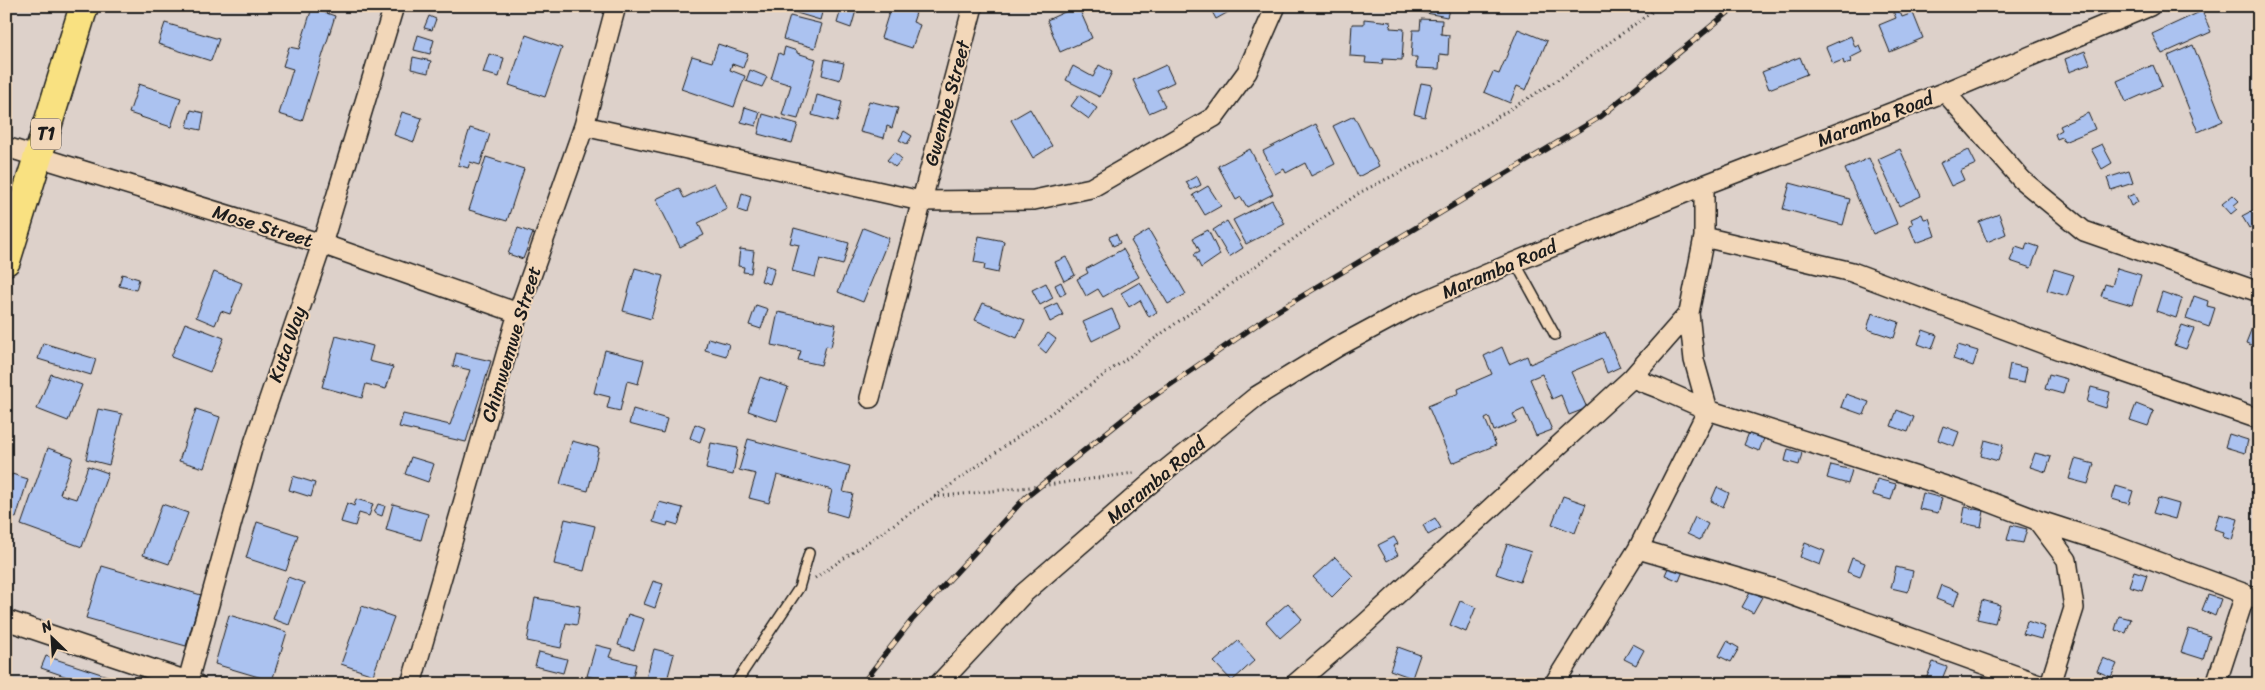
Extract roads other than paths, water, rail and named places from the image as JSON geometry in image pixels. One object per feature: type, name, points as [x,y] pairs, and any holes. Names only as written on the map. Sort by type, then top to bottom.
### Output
[{"type":"highway","name":"T1","points":[[6,261],[84,6]]},
{"type":"street","name":"Kuta Way","points":[[190,683],[252,449],[322,244],[394,6]]},
{"type":"street","name":"Chimwemwe Street","points":[[410,684],[518,313],[584,126],[616,6]]},
{"type":"street","name":"Gwembe Street","points":[[870,398],[973,6]]},
{"type":"street","points":[[584,126],[921,201],[1034,200],[1091,188],[1214,117],[1247,72],[1276,6]]},
{"type":"street","name":"Maramba Road","points":[[939,684],[1024,593],[1167,469],[1257,396],[1337,347],[1416,304],[1516,262],[1704,185],[1945,92],[2150,6]]},
{"type":"street","points":[[1945,92],[2022,180],[2084,231],[2259,292]]},
{"type":"street","name":"Mose Street","points":[[6,147],[322,244],[518,313]]},
{"type":"street","points":[[1554,684],[1638,549],[1708,410],[1694,360],[1689,313],[1704,237],[1704,185]]},
{"type":"street","points":[[1704,237],[1852,272],[2060,350],[2259,418]]},
{"type":"street","points":[[1295,684],[1388,603],[1632,378],[1689,313]]},
{"type":"street","points":[[1632,378],[1708,410],[1952,488],[2252,597],[2216,684]]},
{"type":"street","points":[[2037,520],[2067,560],[2074,608],[2050,684]]},
{"type":"street","points":[[1638,549],[1772,588],[2039,684]]},
{"type":"street","points":[[6,620],[190,683]]},
{"type":"lane","points":[[1516,262],[1555,334]]},
{"type":"lane","points":[[735,684],[799,588],[809,553]]},
{"type":"railway","points":[[862,684],[912,620],[1025,498],[1141,405],[1269,316],[1600,117],[1736,6]]}]
